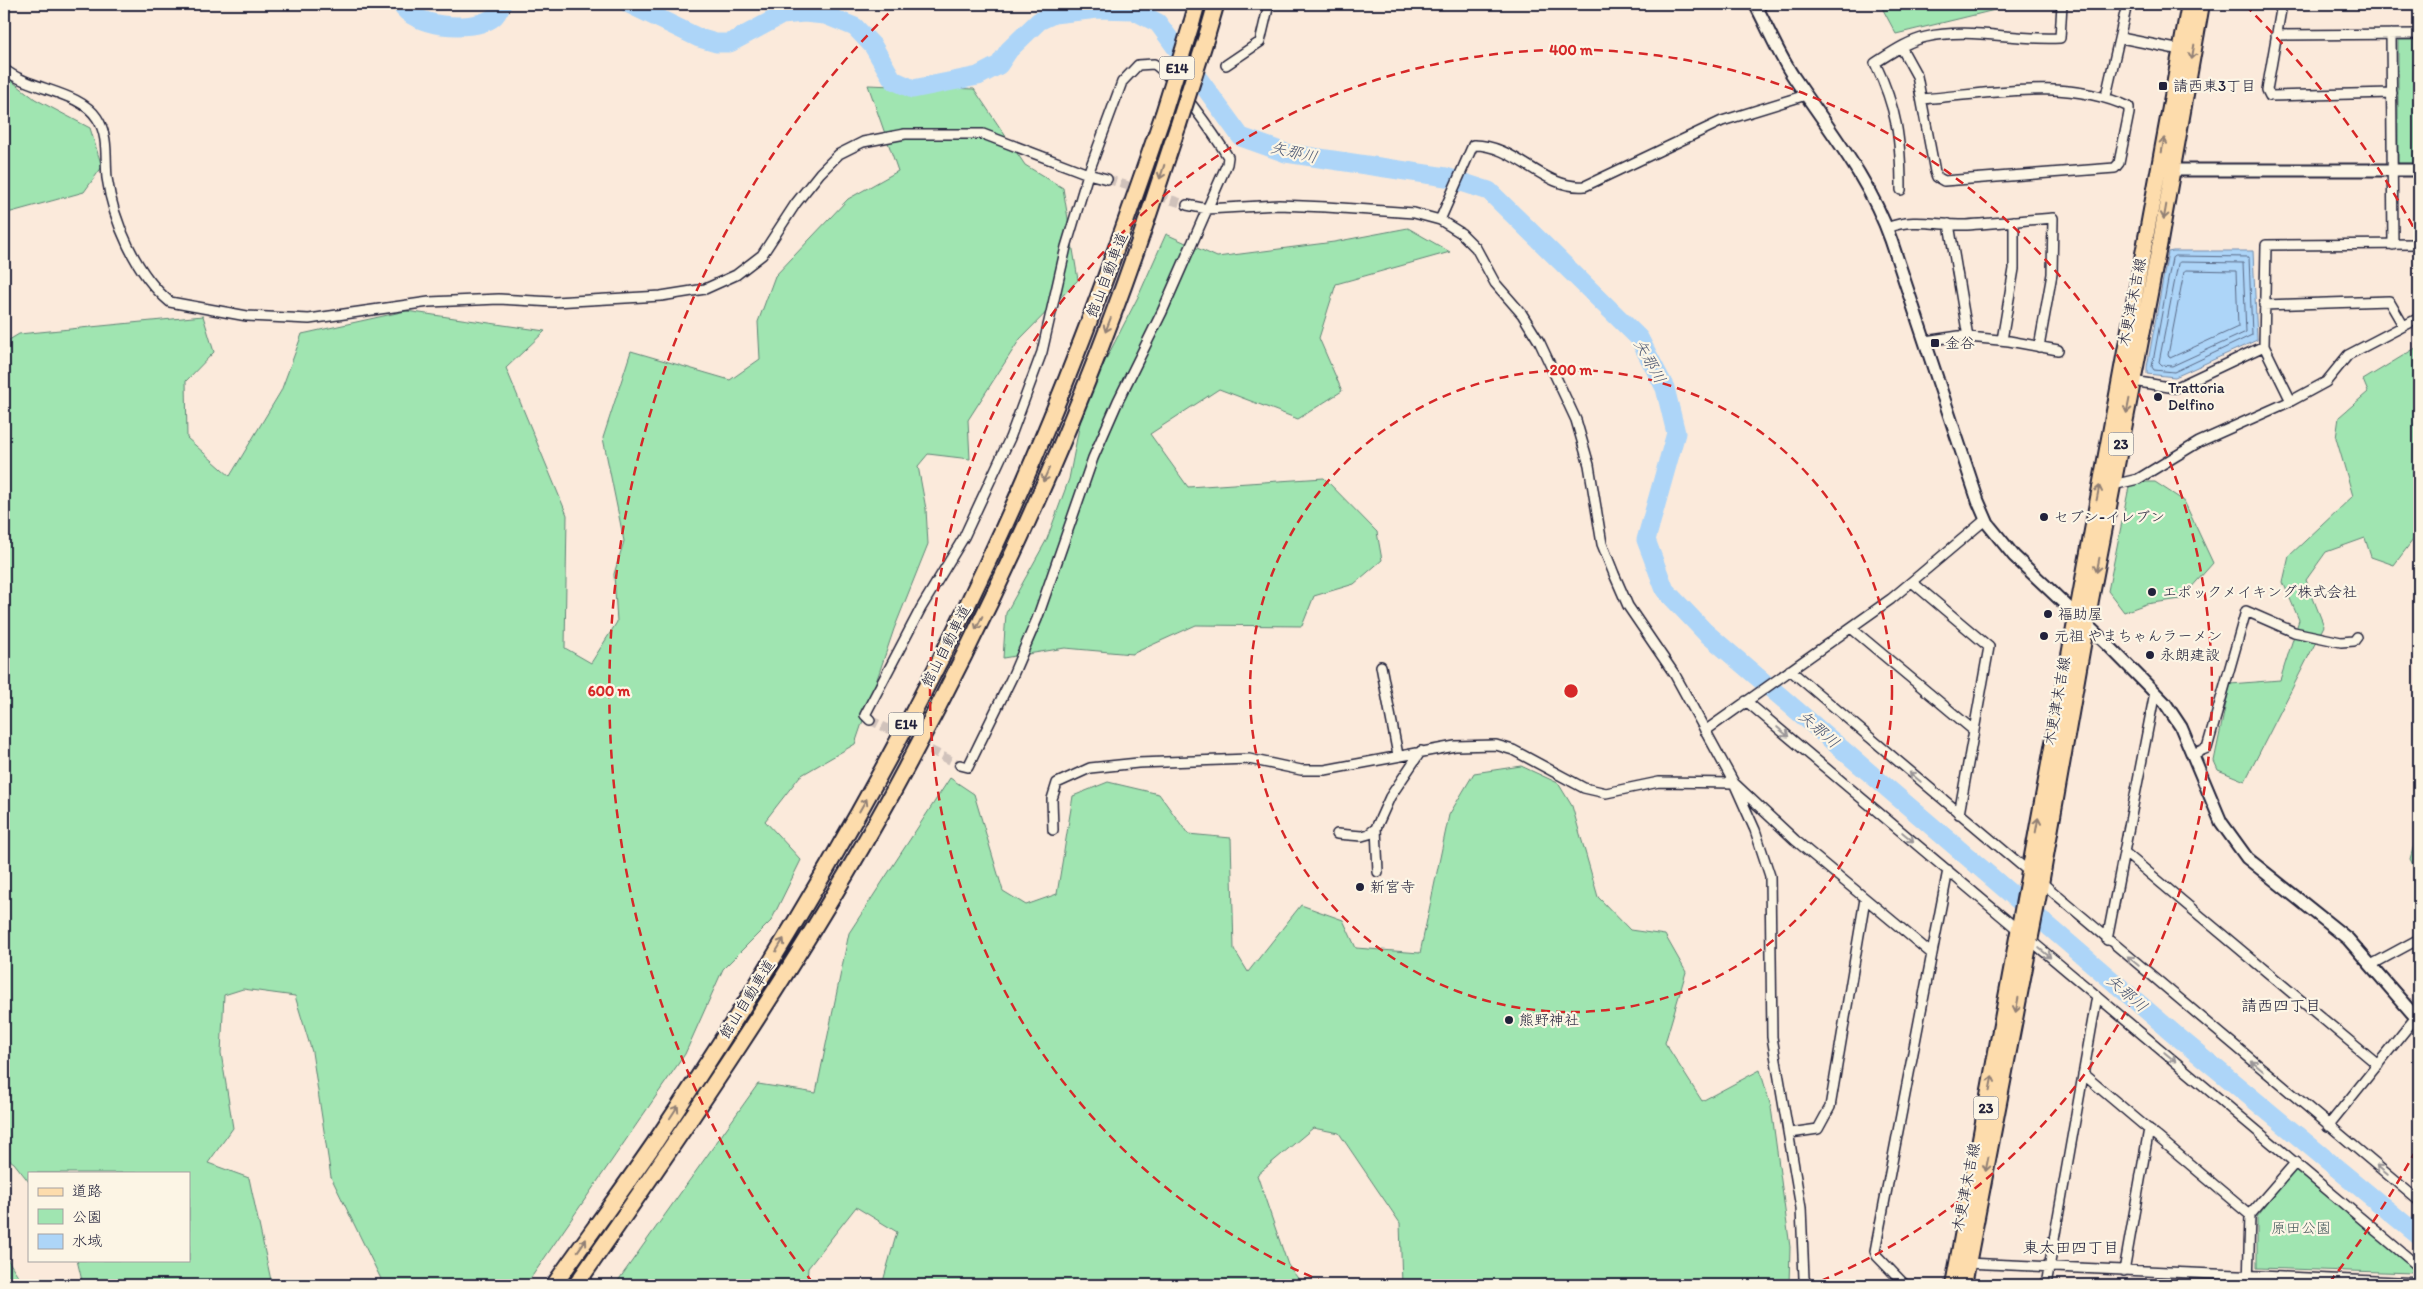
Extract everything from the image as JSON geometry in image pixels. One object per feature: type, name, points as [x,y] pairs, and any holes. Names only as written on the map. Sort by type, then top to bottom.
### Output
[{"type":"highway","name":"館山自動車道","points":[[554,1285],[653,1145],[766,969],[839,847],[923,692],[990,557],[1061,395],[1119,245],[1163,115],[1197,4]]},
{"type":"highway","name":"館山自動車道","points":[[576,1285],[668,1154],[787,971],[888,800],[946,692],[1007,565],[1078,402],[1136,252],[1216,4]]},
{"type":"main road","name":"木更津末吉線","points":[[1964,1285],[1963,1263],[2025,935],[2041,884],[2133,381],[2166,170],[2181,50],[2189,4]]},
{"type":"main road","name":"木更津末吉線","points":[[2025,935],[2029,873],[2076,615],[2166,170],[2202,4]]},
{"type":"main road","name":"木更津末吉線","points":[[1953,1285],[1963,1263]]},
{"type":"street","points":[[1226,65],[1260,42],[1269,4]]},
{"type":"street","points":[[1755,4],[1793,76],[1867,184],[1887,228],[1985,520],[2014,556],[2155,692],[2175,717],[2193,754],[2212,803],[2225,828],[2247,858],[2341,933],[2372,965],[2418,1019],[2328,1126]]},
{"type":"street","points":[[1901,190],[1901,147],[1890,94],[1875,63],[1901,47],[1925,37],[1966,33],[2034,39],[2060,38],[2062,4]]},
{"type":"street","points":[[2106,96],[2121,38],[2127,4]]},
{"type":"street","points":[[2282,4],[2267,90],[2270,96],[2392,93]]},
{"type":"street","points":[[2391,34],[2393,245]]},
{"type":"street","points":[[2276,35],[2419,34]]},
{"type":"street","points":[[2121,38],[2181,50]]},
{"type":"street","points":[[1901,47],[1917,76],[1934,172],[1944,181],[2115,168],[2119,163],[2128,106],[2106,96],[2053,89],[1922,99]]},
{"type":"street","points":[[870,720],[865,715],[921,608],[964,537],[1010,438],[1042,352],[1066,247],[1088,174],[1122,82],[1138,65],[1154,64],[1166,75],[1206,124],[1228,156],[1162,312],[1118,401],[1093,458],[1065,534],[1051,584],[1012,677],[968,767],[960,765]]},
{"type":"street","points":[[4,68],[25,82],[79,102],[89,108],[97,118],[105,141],[107,178],[119,223],[145,274],[162,296],[170,302],[271,319],[309,319],[458,300],[499,299],[554,302],[661,296],[704,289],[728,280],[754,263],[772,242],[796,203],[830,162],[846,148],[875,139],[905,134],[983,134],[1088,174],[1107,179]]},
{"type":"street","points":[[1440,220],[1473,145],[1490,145],[1547,177],[1561,183],[1585,186],[1722,121],[1806,95]]},
{"type":"street","points":[[2166,170],[2419,170]]},
{"type":"street","points":[[1187,205],[1207,209],[1279,204],[1414,213],[1440,220],[1461,233],[1476,248],[1495,283],[1522,314],[1540,343],[1576,420],[1589,465],[1602,544],[1614,574],[1628,606],[1675,675],[1734,783],[1755,830],[1770,876],[1772,893],[1770,992],[1772,1037],[1802,1208],[1804,1278],[1807,1285]]},
{"type":"street","points":[[1887,228],[1899,223],[1914,222],[1966,225],[2053,218],[2052,274],[2039,347]]},
{"type":"street","points":[[2002,340],[2014,269],[2014,221]]},
{"type":"street","points":[[1949,224],[1968,337]]},
{"type":"street","points":[[2291,401],[2264,346],[2266,245],[2419,244]]},
{"type":"street","points":[[2264,305],[2389,301],[2403,325]]},
{"type":"street","points":[[2113,485],[2138,479],[2199,442],[2291,401],[2326,382],[2348,354],[2419,318]]},
{"type":"street","points":[[1925,341],[1968,337],[2002,340],[2058,350]]},
{"type":"street","points":[[2133,381],[2175,388],[2264,346]]},
{"type":"street","points":[[1705,731],[1912,582],[1985,520]]},
{"type":"street","points":[[1912,582],[1989,647],[1959,814]]},
{"type":"street","points":[[2193,754],[2207,748],[2246,611],[2294,632],[2341,642],[2354,641],[2357,637]]},
{"type":"street","points":[[1850,628],[1973,730]]},
{"type":"street","points":[[1381,666],[1398,755]]},
{"type":"street","points":[[1787,672],[1959,814],[2419,1201]]},
{"type":"street","points":[[2107,940],[2155,692]]},
{"type":"street","points":[[1749,698],[1948,870],[2419,1267]]},
{"type":"street","points":[[1053,830],[1052,799],[1057,783],[1090,768],[1138,763],[1249,759],[1301,770],[1325,770],[1455,746],[1496,745],[1513,750],[1584,788],[1606,793],[1660,782],[1734,783],[1794,840],[1932,954]]},
{"type":"street","points":[[1337,834],[1362,836],[1369,834],[1376,828],[1390,797],[1407,769],[1421,751]]},
{"type":"street","points":[[1376,828],[1378,872]]},
{"type":"street","points":[[2124,852],[2378,1065]]},
{"type":"street","points":[[1905,1285],[1875,1251],[1948,870]]},
{"type":"street","points":[[1790,1133],[1818,1129],[1830,1107],[1865,899]]},
{"type":"street","points":[[2372,965],[2419,939]]},
{"type":"street","points":[[2046,1285],[2097,996]]},
{"type":"street","points":[[2083,1074],[2250,1215]]},
{"type":"street","points":[[2124,1271],[2149,1129]]},
{"type":"street","points":[[2248,1281],[2250,1215],[2296,1162]]},
{"type":"street","points":[[1963,1263],[2124,1271],[2248,1281],[2419,1283]]},
{"type":"green space","points":[[1880,4],[1999,4],[1999,9],[1896,34]]},
{"type":"green space","points":[[2398,40],[2419,40],[2419,164],[2398,164]]},
{"type":"green space","points":[[4,75],[35,99],[90,128],[102,167],[84,192],[4,214]]},
{"type":"green space","points":[[868,85],[974,89],[1025,165],[1063,188],[1078,280],[1020,339],[968,420],[970,459],[928,454],[918,466],[926,509],[928,544],[894,629],[855,744],[800,776],[765,821],[801,860],[771,921],[723,969],[685,1054],[526,1285],[378,1285],[381,1279],[331,1177],[312,1052],[295,996],[243,989],[224,995],[221,1053],[233,1128],[208,1163],[249,1178],[272,1285],[83,1285],[77,1262],[190,1262],[190,1172],[28,1172],[28,1181],[14,1163],[4,1156],[4,343],[19,334],[203,316],[214,352],[186,381],[187,438],[230,476],[281,391],[302,334],[406,311],[545,331],[506,368],[567,515],[565,648],[591,663],[617,622],[614,574],[624,541],[603,438],[631,351],[730,380],[760,359],[758,322],[775,276],[848,199],[898,171]]},
{"type":"green space","points":[[1408,228],[1450,252],[1336,284],[1319,338],[1342,391],[1298,419],[1219,389],[1150,434],[1188,487],[1324,478],[1377,532],[1382,560],[1354,584],[1314,596],[1302,626],[1196,625],[1132,654],[1065,648],[1003,658],[1006,613],[1047,539],[1069,479],[1084,402],[1138,297],[1166,234],[1217,257],[1334,242]]},
{"type":"green space","points":[[2419,346],[2419,532],[2394,565],[2371,557],[2365,538],[2326,552],[2306,580],[2324,626],[2245,781],[2218,770],[2214,761],[2230,684],[2280,680],[2299,620],[2283,582],[2289,556],[2353,496],[2336,438],[2339,417],[2368,392],[2363,380]]},
{"type":"green space","points":[[2130,482],[2155,482],[2184,501],[2213,563],[2181,599],[2146,604],[2124,612],[2108,591]]},
{"type":"green space","points":[[1521,766],[1558,783],[1572,806],[1598,897],[1630,930],[1665,935],[1686,972],[1665,1043],[1702,1101],[1760,1070],[1771,1107],[1790,1247],[1789,1285],[1402,1285],[1400,1223],[1339,1133],[1313,1128],[1257,1175],[1288,1265],[1303,1285],[882,1285],[897,1232],[856,1207],[808,1268],[807,1285],[615,1285],[758,1084],[816,1093],[849,933],[950,778],[974,794],[1003,891],[1026,905],[1057,894],[1073,796],[1108,782],[1159,794],[1188,834],[1231,838],[1234,949],[1248,972],[1301,905],[1343,920],[1356,948],[1420,953],[1449,815],[1474,773]]},
{"type":"green space","points":[[2419,827],[2419,876],[2410,859]]},
{"type":"green space","name":"原田公園","points":[[2294,1170],[2299,1171],[2415,1270],[2413,1273],[2257,1268],[2257,1217]]},
{"type":"green space","points":[[4,1254],[24,1285],[4,1285]]},
{"type":"water","points":[[2253,251],[2257,340],[2175,377],[2147,374],[2168,252]]},
{"type":"waterway","name":"矢那川","points":[[401,4],[407,12],[417,18],[442,25],[456,26],[481,23],[491,19],[502,4]]},
{"type":"waterway","name":"矢那川","points":[[629,4],[699,38],[716,43],[730,43],[782,15],[804,13],[825,15],[855,27],[873,46],[893,80],[913,89],[978,76],[999,65],[1009,50],[1039,21],[1054,14],[1098,9],[1133,10],[1158,23],[1241,137],[1286,153],[1446,177],[1489,191],[1639,338],[1665,388],[1676,433],[1646,540],[1665,590],[1705,632],[2178,1037],[2419,1236]]},
{"type":"tunnel","points":[[1107,179],[1187,205]]},
{"type":"tunnel","points":[[870,720],[960,765]]},
{"type":"place","name":"請西東3丁目","points":[[2163,86]]},
{"type":"place","name":"金谷","points":[[1935,343]]},
{"type":"place","name":"Trattoria Delfino","points":[[2158,397]]},
{"type":"place","name":"セブン-イレブン","points":[[2044,517]]},
{"type":"place","name":"エポックメイキング株式会社","points":[[2152,592]]},
{"type":"place","name":"福助屋","points":[[2048,614]]},
{"type":"place","name":"元祖 やまちゃんラーメン","points":[[2044,636]]},
{"type":"place","name":"永朗建設","points":[[2150,655]]},
{"type":"place","name":"新宮寺","points":[[1360,887]]},
{"type":"place","name":"熊野神社","points":[[1509,1020]]},
{"type":"district","name":"請西四丁目","points":[[2281,1005]]},
{"type":"district","name":"東太田四丁目","points":[[2071,1247]]}]
